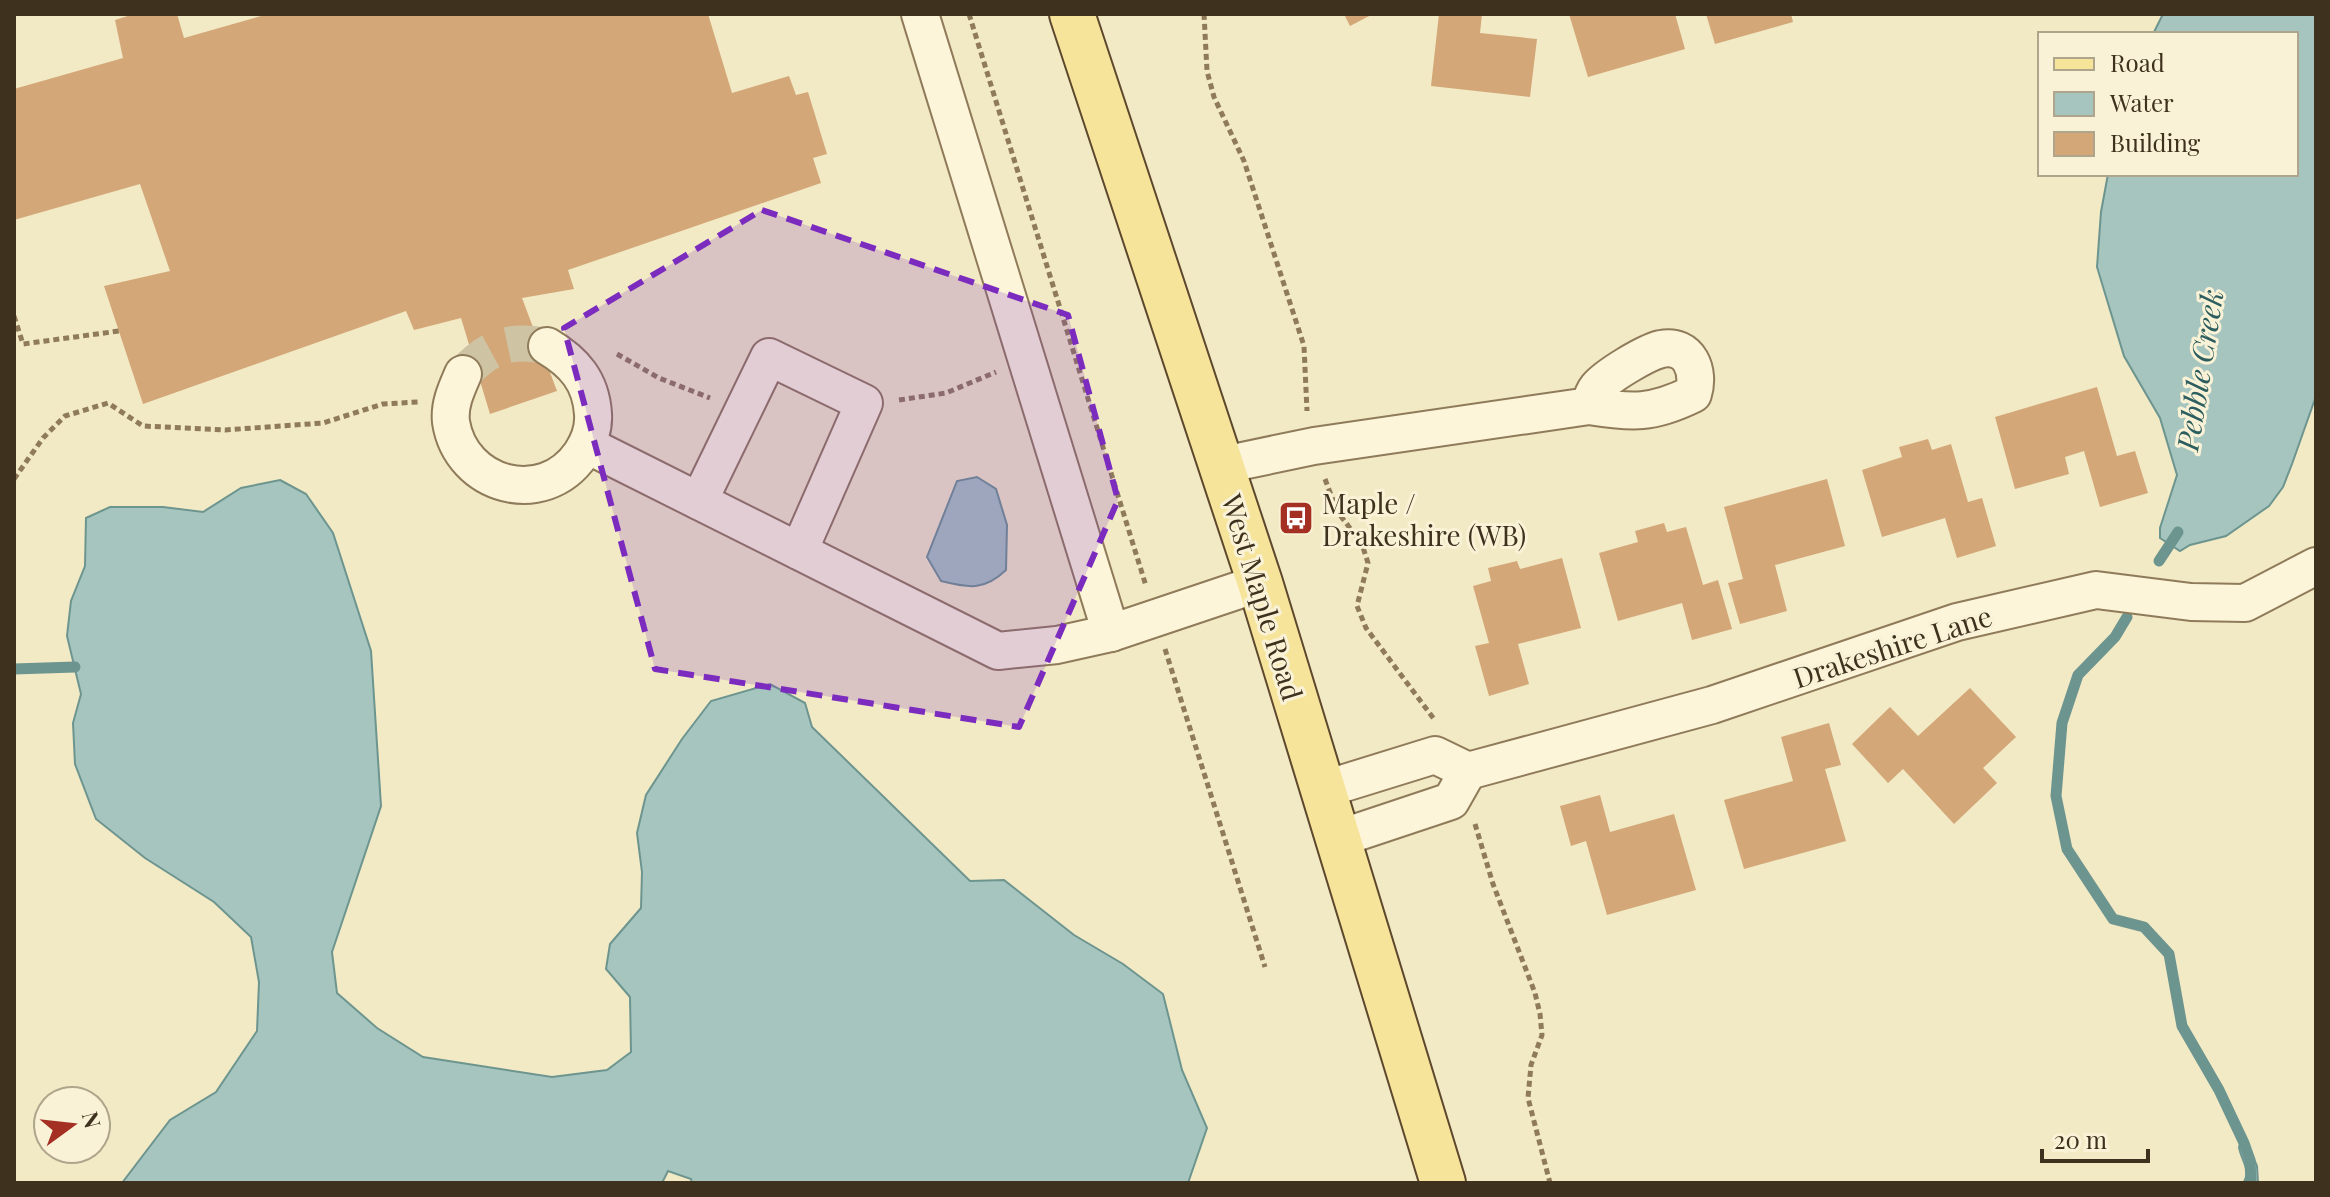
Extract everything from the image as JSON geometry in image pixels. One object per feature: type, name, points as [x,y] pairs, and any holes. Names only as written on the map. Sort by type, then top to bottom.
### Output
[{"type":"main road","name":"West Maple Road","points":[[1072,14],[1223,465],[1443,1183]]},
{"type":"street","points":[[920,14],[1111,633]]},
{"type":"street","points":[[457,391],[451,419],[456,442],[469,462],[487,477],[510,485],[533,485],[555,478],[574,464],[587,445],[594,422],[592,398],[583,376],[567,358],[547,346]]},
{"type":"street","points":[[699,501],[769,357],[864,403],[799,551]]},
{"type":"street","points":[[1223,465],[1314,446],[1589,406]]},
{"type":"street","points":[[587,445],[998,651],[1057,645],[1111,633],[1260,583]]},
{"type":"street","name":"Drakeshire Lane","points":[[1468,771],[1712,705],[1957,622],[2096,590],[2191,602],[2245,603],[2316,566]]},
{"type":"street","points":[[1322,790],[1435,755],[1468,771],[1451,801],[1337,839]]},
{"type":"path","points":[[969,14],[1265,967]]},
{"type":"path","points":[[1204,14],[1207,71],[1214,97],[1244,161],[1304,346],[1307,412],[1314,446],[1337,511],[1362,544],[1368,563],[1357,606],[1366,628],[1438,724]]},
{"type":"path","points":[[14,316],[23,344],[119,331]]},
{"type":"path","points":[[617,354],[659,378],[743,409]]},
{"type":"path","points":[[864,403],[946,393],[1028,363]]},
{"type":"path","points":[[14,479],[43,438],[65,416],[108,403],[143,426],[225,430],[323,423],[383,404],[414,402],[457,391]]},
{"type":"path","points":[[1475,823],[1493,884],[1535,993],[1542,1035],[1531,1065],[1528,1098],[1550,1183]]},
{"type":"highlighted area","points":[[762,210],[1068,315],[1118,500],[1019,727],[655,669],[564,328]]},
{"type":"water","points":[[2163,14],[2316,14],[2316,396],[2283,487],[2269,506],[2226,536],[2190,545],[2180,551],[2160,538],[2160,528],[2177,475],[2160,418],[2124,356],[2097,267],[2101,212],[2108,176],[2298,176],[2298,32],[2154,32]]},
{"type":"water","points":[[977,477],[996,489],[1007,525],[1006,570],[983,585],[941,581],[927,557],[957,481]]},
{"type":"water","points":[[280,480],[306,494],[333,533],[371,651],[381,806],[332,952],[337,993],[377,1028],[423,1057],[552,1077],[607,1070],[631,1052],[630,997],[606,969],[610,944],[641,908],[642,872],[637,833],[646,795],[711,701],[770,684],[805,703],[812,727],[970,881],[1004,880],[1074,935],[1123,964],[1163,994],[1182,1070],[1207,1128],[1188,1183],[692,1183],[691,1179],[668,1171],[662,1183],[122,1183],[170,1120],[216,1092],[257,1031],[259,982],[251,937],[214,902],[145,858],[96,819],[75,764],[73,723],[81,694],[67,636],[71,601],[85,566],[86,518],[110,507],[163,507],[203,512],[241,488]]},
{"type":"water","points":[[2244,1143],[2248,1145],[2257,1166],[2258,1183],[2243,1183],[2246,1170],[2239,1147]]},
{"type":"building","points":[[134,14],[177,14],[184,38],[268,14],[708,14],[732,93],[789,76],[796,95],[808,92],[827,154],[813,158],[821,183],[568,270],[574,289],[522,298],[557,391],[490,414],[461,318],[414,330],[406,311],[143,404],[104,286],[170,271],[140,184],[14,220],[14,89],[123,58],[115,20]]},
{"type":"building","points":[[1344,14],[1373,14],[1350,26]]},
{"type":"building","points":[[1439,14],[1482,14],[1480,33],[1537,39],[1530,97],[1431,86]]},
{"type":"building","points":[[1569,14],[1675,14],[1685,49],[1588,77]]},
{"type":"building","points":[[1706,14],[1791,14],[1793,22],[1715,44]]},
{"type":"building","points":[[2097,387],[2117,456],[2135,451],[2148,493],[2100,507],[2084,451],[2065,457],[2069,474],[2015,489],[1995,417]]},
{"type":"building","points":[[1928,439],[1932,450],[1951,444],[1968,502],[1982,498],[1996,546],[1957,558],[1945,518],[1882,537],[1862,470],[1902,457],[1899,447]]},
{"type":"building","points":[[1827,479],[1845,546],[1775,565],[1787,611],[1740,624],[1728,583],[1743,579],[1724,507]]},
{"type":"building","points":[[1664,523],[1667,532],[1686,527],[1703,585],[1718,580],[1732,629],[1692,640],[1682,603],[1618,621],[1599,553],[1638,542],[1635,531]]},
{"type":"building","points":[[1562,558],[1581,628],[1518,644],[1529,684],[1489,696],[1475,646],[1489,643],[1473,586],[1491,581],[1488,568],[1517,561],[1520,569]]},
{"type":"building","points":[[1970,688],[2016,737],[1983,768],[1997,783],[1954,824],[1903,769],[1888,783],[1852,744],[1890,707],[1918,736]]},
{"type":"building","points":[[1829,723],[1841,765],[1825,769],[1846,841],[1744,869],[1724,800],[1793,781],[1781,737]]},
{"type":"building","points":[[1600,795],[1610,832],[1674,814],[1696,890],[1607,915],[1586,841],[1571,846],[1560,806]]},
{"type":"waterway","name":"Pebble Creek","points":[[2159,561],[2178,532]]},
{"type":"waterway","name":"Pebble Creek","points":[[2127,617],[2115,637],[2078,675],[2062,723],[2056,796],[2067,849],[2113,919],[2144,927],[2169,954],[2182,1026],[2219,1090],[2244,1143],[2250,1160],[2251,1183]]},
{"type":"waterway","points":[[14,669],[75,667]]},
{"type":"tunnel","points":[[463,374],[482,357],[500,347],[521,343],[547,346]]},
{"type":"place","name":"Maple / Drakeshire (WB)","points":[[1296,518]]}]
